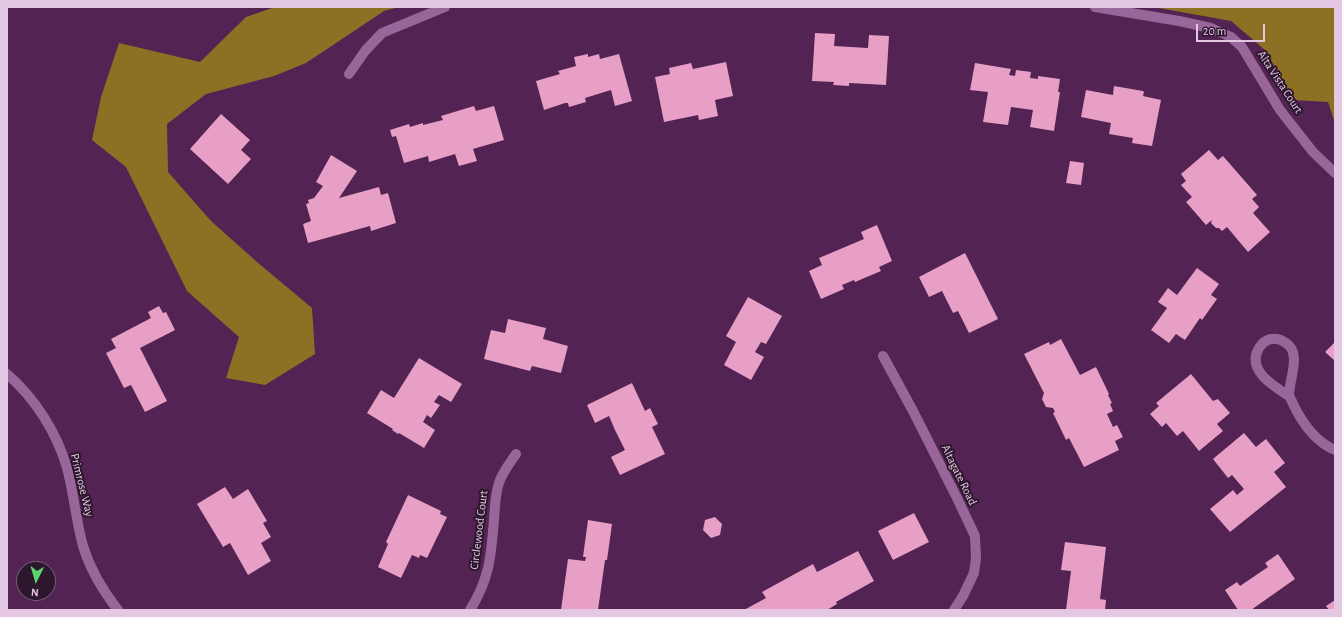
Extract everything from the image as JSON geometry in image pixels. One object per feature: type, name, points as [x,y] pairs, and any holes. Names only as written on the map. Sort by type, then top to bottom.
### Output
[{"type":"street","points":[[349,74],[365,51],[382,33],[445,7]]},
{"type":"street","name":"Alta Vista Court","points":[[1095,7],[1211,28],[1231,37],[1242,47],[1285,116],[1313,152],[1335,173]]},
{"type":"street","points":[[1289,396],[1294,363],[1293,352],[1289,344],[1281,340],[1271,339],[1262,343],[1257,352],[1256,361],[1260,373],[1271,385],[1289,396],[1300,419],[1314,436],[1335,450]]},
{"type":"street","name":"Altagate Road","points":[[883,356],[913,411],[975,536],[976,558],[974,573],[963,596],[954,610]]},
{"type":"street","name":"Primrose Way","points":[[7,374],[15,380],[38,409],[54,434],[66,468],[83,546],[88,560],[107,596],[118,610]]},
{"type":"street","name":"Circlewood Court","points":[[470,610],[486,579],[491,560],[496,495],[499,482],[516,454]]},
{"type":"shaded area","points":[[275,7],[399,7],[384,11],[306,63],[274,76],[206,94],[167,124],[168,172],[211,221],[312,308],[315,354],[265,385],[226,378],[239,337],[187,291],[126,167],[92,140],[101,97],[119,43],[200,62],[246,17]]},
{"type":"shaded area","points":[[1153,7],[1335,7],[1335,123],[1328,102],[1293,100],[1265,50],[1231,21]]},
{"type":"building","points":[[815,33],[835,34],[834,46],[868,48],[869,35],[889,36],[886,85],[849,83],[849,86],[833,85],[834,82],[812,81]]},
{"type":"building","points":[[588,54],[588,57],[599,54],[600,59],[619,54],[632,101],[615,106],[611,90],[585,98],[586,102],[569,107],[568,103],[565,103],[544,110],[536,81],[560,74],[558,71],[576,66],[574,57]]},
{"type":"building","points":[[726,62],[733,96],[715,100],[718,116],[699,120],[698,115],[664,122],[655,77],[670,74],[669,68],[691,63],[693,69]]},
{"type":"building","points":[[975,63],[1011,69],[1009,75],[1015,76],[1016,70],[1031,72],[1030,78],[1038,79],[1038,76],[1060,79],[1058,92],[1060,92],[1054,131],[1030,127],[1033,110],[1011,107],[1008,125],[983,122],[988,92],[970,90]]},
{"type":"building","points":[[1114,86],[1143,91],[1143,96],[1161,100],[1152,146],[1132,143],[1133,138],[1109,134],[1111,123],[1081,117],[1086,90],[1113,95]]},
{"type":"building","points":[[474,106],[476,111],[494,106],[504,140],[473,149],[477,161],[459,166],[455,154],[429,162],[428,156],[404,163],[396,136],[392,137],[390,130],[409,124],[410,127],[423,123],[423,125],[443,120],[441,116]]},
{"type":"building","points":[[221,114],[250,140],[241,150],[251,159],[228,184],[190,149]]},
{"type":"building","points":[[1209,150],[1218,160],[1223,156],[1257,195],[1252,199],[1259,207],[1253,213],[1270,232],[1248,252],[1227,227],[1222,231],[1211,223],[1212,220],[1206,225],[1186,202],[1192,197],[1181,185],[1186,181],[1181,174]]},
{"type":"building","points":[[331,155],[357,171],[339,198],[379,187],[381,195],[388,193],[396,223],[371,231],[370,226],[308,243],[303,224],[311,221],[306,204],[309,203],[308,200],[314,198],[323,186],[316,182]]},
{"type":"building","points":[[1070,161],[1084,163],[1081,185],[1066,183]]},
{"type":"building","points":[[877,225],[892,261],[879,267],[881,271],[855,282],[854,280],[842,285],[844,289],[821,299],[809,271],[822,265],[819,258],[864,239],[861,232]]},
{"type":"building","points":[[965,253],[998,319],[969,333],[958,311],[953,313],[942,291],[929,297],[919,277]]},
{"type":"building","points":[[1197,268],[1219,284],[1211,295],[1217,299],[1202,320],[1200,318],[1185,340],[1176,334],[1169,343],[1151,330],[1167,308],[1158,302],[1168,288],[1177,295]]},
{"type":"building","points":[[748,297],[782,316],[766,344],[761,342],[755,352],[764,357],[751,380],[724,365],[736,342],[726,336]]},
{"type":"building","points":[[159,306],[163,313],[166,312],[175,330],[140,348],[167,401],[145,412],[131,385],[124,388],[106,353],[116,348],[111,339],[151,318],[148,312]]},
{"type":"building","points":[[508,319],[546,328],[543,339],[568,346],[561,373],[532,366],[530,371],[484,359],[491,330],[505,333]]},
{"type":"building","points":[[1061,339],[1080,375],[1096,367],[1112,403],[1110,404],[1113,411],[1107,414],[1113,427],[1117,425],[1123,437],[1115,441],[1119,450],[1084,467],[1069,438],[1066,440],[1053,413],[1055,412],[1053,408],[1046,407],[1042,399],[1044,393],[1024,354],[1049,342],[1050,345]]},
{"type":"building","points":[[1335,342],[1335,361],[1325,352]]},
{"type":"building","points":[[419,358],[462,384],[451,402],[439,395],[434,402],[440,405],[431,418],[427,415],[423,422],[435,430],[424,448],[399,433],[398,434],[392,430],[393,429],[367,413],[381,390],[394,398]]},
{"type":"building","points":[[1191,374],[1213,401],[1218,399],[1230,413],[1217,424],[1223,431],[1199,451],[1183,431],[1177,436],[1166,423],[1162,427],[1150,414],[1159,406],[1156,403]]},
{"type":"building","points":[[632,383],[645,411],[650,408],[658,424],[652,427],[665,454],[620,475],[611,457],[625,450],[609,416],[595,423],[587,405]]},
{"type":"building","points":[[1244,433],[1256,447],[1266,439],[1285,463],[1274,472],[1286,487],[1230,532],[1210,509],[1233,490],[1237,495],[1244,489],[1232,475],[1228,478],[1213,459]]},
{"type":"building","points":[[225,487],[233,499],[248,489],[267,521],[263,523],[271,537],[261,543],[271,561],[248,575],[230,543],[223,547],[197,504]]},
{"type":"building","points":[[408,495],[441,511],[440,514],[447,517],[427,558],[420,555],[419,558],[412,555],[401,578],[378,567],[388,544],[386,542]]},
{"type":"building","points":[[914,513],[929,542],[893,560],[878,531]]},
{"type":"building","points":[[715,517],[722,524],[720,535],[711,538],[703,530],[705,520]]},
{"type":"building","points":[[588,520],[612,524],[598,610],[561,610],[568,559],[585,561],[586,557],[583,557]]},
{"type":"building","points":[[1065,542],[1106,547],[1100,599],[1106,600],[1105,610],[1066,610],[1071,571],[1061,570]]},
{"type":"building","points":[[858,551],[874,581],[836,602],[837,604],[827,610],[744,610],[766,598],[762,592],[813,564],[817,572]]},
{"type":"building","points":[[1278,554],[1295,579],[1251,610],[1238,610],[1225,590],[1237,582],[1240,586],[1268,567],[1265,563]]},
{"type":"building","points":[[1335,600],[1335,610],[1329,610],[1326,606]]}]
